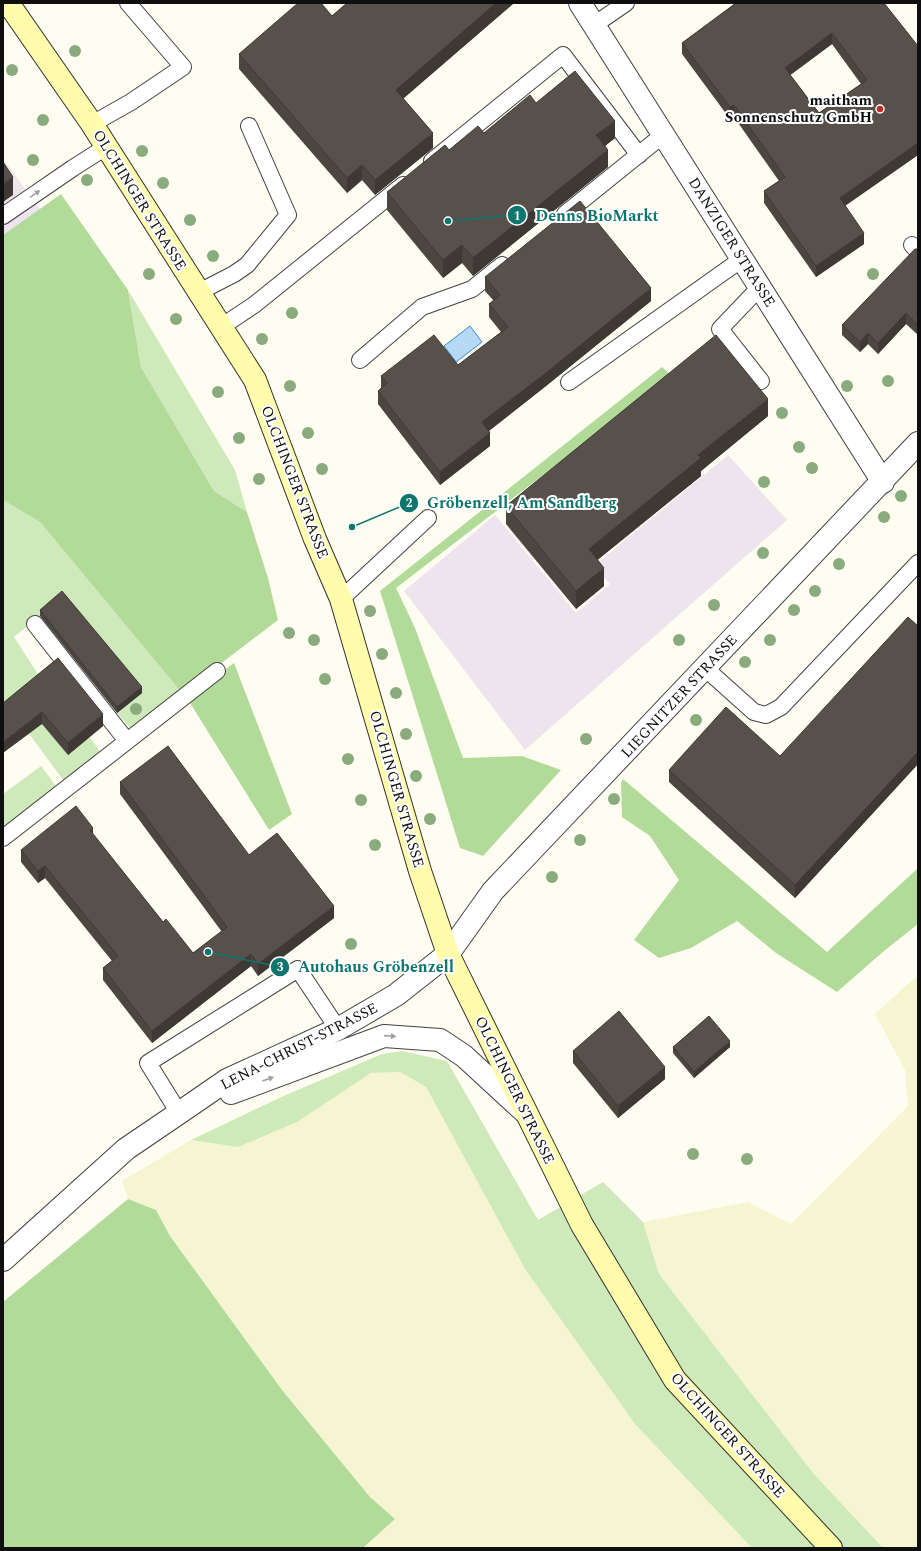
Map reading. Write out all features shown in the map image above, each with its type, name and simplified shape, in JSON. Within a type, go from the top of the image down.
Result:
[{"type":"main road","name":"OLCHINGER STRASSE","points":[[8,3],[92,124],[255,380],[315,539],[341,598],[420,870],[448,954],[582,1225],[675,1380],[831,1548]]},
{"type":"street","name":"DANZIGER STRASSE","points":[[580,3],[883,482]]},
{"type":"street","name":"LIEGNITZER STRASSE","points":[[448,954],[494,891],[883,482],[918,443]]},
{"type":"street","name":"LENA-CHRIST-STRASSE","points":[[3,1260],[126,1149],[227,1080],[338,1029],[396,995],[448,954]]},
{"type":"street","points":[[179,1113],[384,1036],[440,1040],[464,1056],[527,1114]]},
{"type":"lane","points":[[92,124],[131,102],[183,67],[128,3]]},
{"type":"lane","points":[[594,25],[626,3]]},
{"type":"lane","points":[[222,327],[254,305],[563,55],[639,155]]},
{"type":"lane","points":[[198,292],[234,274],[247,265],[288,215],[248,126]]},
{"type":"lane","points":[[552,224],[663,135]]},
{"type":"lane","points":[[3,216],[73,168],[106,148]]},
{"type":"lane","points":[[360,360],[422,307],[472,289],[515,254]]},
{"type":"lane","points":[[569,382],[742,259]]},
{"type":"lane","points":[[760,287],[720,329],[761,380]]},
{"type":"lane","points":[[341,598],[428,518]]},
{"type":"lane","points":[[705,668],[754,712],[766,715],[781,708],[918,563]]},
{"type":"lane","points":[[35,624],[127,741]]},
{"type":"lane","points":[[3,838],[217,671]]},
{"type":"lane","points":[[179,1113],[148,1063],[298,970],[338,1029]]},
{"type":"shaded area","points":[[3,159],[40,209],[3,235]]},
{"type":"shaded area","points":[[728,455],[787,520],[525,750],[404,591],[495,515],[576,613],[610,584],[594,566]]},
{"type":"green space","points":[[61,194],[128,290],[141,367],[214,491],[247,512],[268,578],[278,620],[182,693],[40,522],[3,500],[3,235]]},
{"type":"green space","points":[[128,290],[235,470],[247,512],[214,491],[141,367]]},
{"type":"green space","points":[[662,367],[672,376],[396,588],[415,628],[463,758],[522,756],[561,770],[483,856],[460,848],[380,591]]},
{"type":"green space","points":[[3,500],[40,522],[182,693],[134,732],[117,713],[141,693],[62,598],[14,637],[43,682],[68,755],[90,737],[103,756],[67,785],[3,699]]},
{"type":"green space","points":[[234,663],[292,814],[269,830],[187,698]]},
{"type":"green space","points":[[41,766],[59,790],[3,832],[3,794]]},
{"type":"green space","points":[[623,779],[827,952],[918,868],[918,924],[837,992],[776,953],[737,921],[691,948],[659,958],[634,940],[679,880],[650,836],[622,817],[621,783]]},
{"type":"green space","points":[[918,975],[918,1548],[883,1548],[813,1473],[659,1274],[643,1222],[748,1202],[791,1224],[908,1106],[905,1070],[875,1014]]},
{"type":"green space","points":[[402,1051],[447,1061],[538,1220],[603,1182],[643,1222],[659,1274],[813,1473],[883,1548],[752,1548],[635,1424],[525,1269],[426,1087],[400,1072],[371,1073],[297,1122],[238,1147],[191,1140],[279,1098],[382,1054]]},
{"type":"green space","points":[[400,1072],[426,1087],[525,1269],[635,1424],[752,1548],[364,1548],[395,1519],[370,1497],[282,1390],[170,1236],[156,1210],[128,1199],[122,1181],[191,1140],[238,1147],[371,1073]]},
{"type":"green space","points":[[128,1199],[156,1210],[170,1236],[282,1390],[370,1497],[395,1519],[363,1548],[3,1548],[3,1302]]},
{"type":"water","points":[[470,326],[482,342],[456,362],[444,346]]},
{"type":"building","points":[[298,3],[321,3],[332,16],[347,3],[496,3],[396,90],[433,133],[375,180],[362,165],[347,178],[239,54]]},
{"type":"building","points":[[736,3],[884,3],[918,46],[918,143],[840,198],[864,233],[816,266],[764,191],[785,177],[734,105],[730,107],[682,43]],"holes":[[[832,33],[867,80],[819,113],[785,68]]]},
{"type":"building","points":[[575,71],[615,121],[596,135],[608,150],[473,258],[462,245],[443,260],[387,192],[445,145],[449,150],[478,126],[484,133],[530,95],[536,103]]},
{"type":"building","points":[[3,162],[13,177],[3,184]]},
{"type":"building","points":[[580,201],[651,288],[546,373],[482,422],[490,433],[440,472],[378,391],[387,383],[381,376],[434,335],[458,365],[508,327],[489,304],[500,295],[485,277]]},
{"type":"building","points":[[915,249],[918,249],[918,325],[906,313],[878,343],[868,333],[860,342],[842,325]]},
{"type":"building","points":[[716,335],[768,399],[698,455],[701,458],[589,549],[604,568],[576,591],[506,506]]},
{"type":"building","points":[[62,591],[142,687],[117,707],[40,610]]},
{"type":"building","points":[[908,617],[918,626],[918,752],[795,885],[669,770],[726,707],[780,756]]},
{"type":"building","points":[[58,658],[103,714],[68,743],[42,712],[3,742],[3,703]]},
{"type":"building","points":[[168,746],[249,855],[277,833],[334,906],[258,964],[251,954],[152,1031],[103,968],[118,956],[45,866],[38,871],[21,850],[76,806],[93,828],[90,830],[163,922],[166,919],[193,953],[227,927],[120,782]]},
{"type":"building","points":[[619,1011],[665,1067],[618,1106],[573,1051]]},
{"type":"building","points":[[709,1016],[730,1041],[694,1072],[673,1047]]},
{"type":"place","name":"maitham Sonnenschutz GmbH","points":[[880,109]]},
{"type":"place","name":"Denns BioMarkt","points":[[448,221]]},
{"type":"place","name":"Gröbenzell, Am Sandberg","points":[[352,527]]},
{"type":"place","name":"Autohaus Gröbenzell","points":[[208,952]]}]
